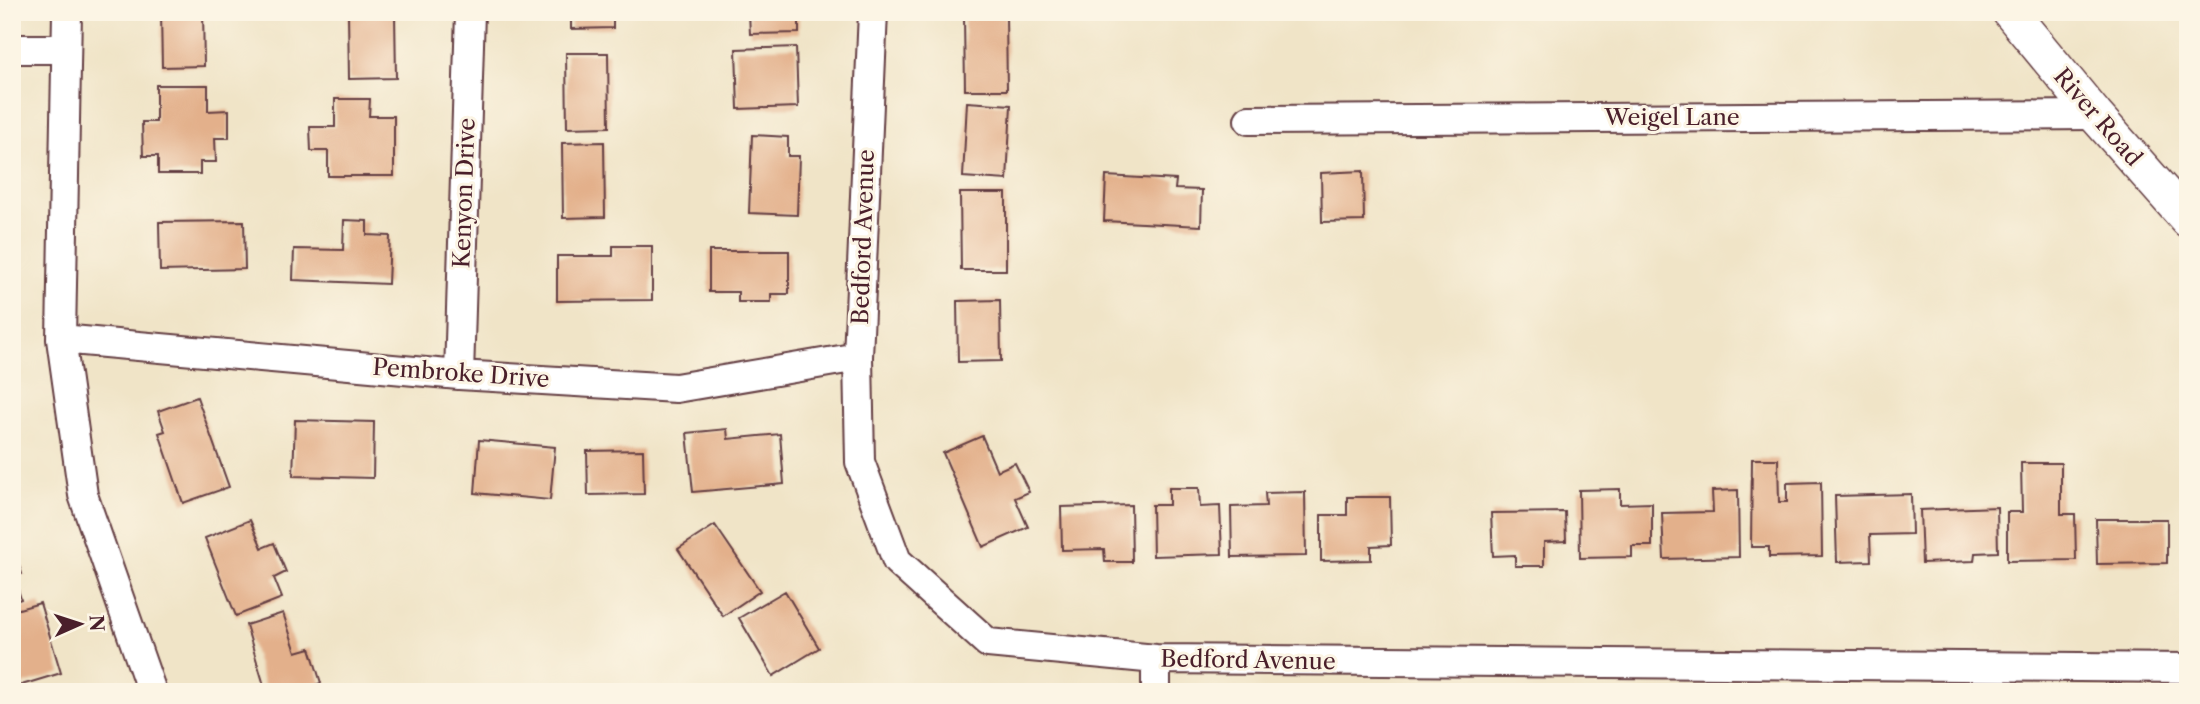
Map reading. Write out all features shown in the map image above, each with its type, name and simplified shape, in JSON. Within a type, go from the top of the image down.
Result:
[{"type":"street","points":[[67,12],[61,339],[83,495],[152,692]]},
{"type":"street","name":"Kenyon Drive","points":[[459,375],[470,12]]},
{"type":"street","name":"Bedford Avenue","points":[[873,12],[859,357],[860,462],[897,561],[988,643],[1156,659],[2188,668]]},
{"type":"street","name":"River Road","points":[[2010,12],[2095,115],[2188,220]]},
{"type":"street","points":[[12,49],[66,49]]},
{"type":"street","name":"Weigel Lane","points":[[1249,120],[2095,115]]},
{"type":"street","name":"Pembroke Drive","points":[[61,339],[459,375],[676,388],[859,357]]},
{"type":"street","points":[[1156,659],[1156,692]]},
{"type":"building","points":[[161,12],[203,12],[204,66],[162,67]]},
{"type":"building","points":[[348,12],[395,14],[396,78],[349,79]]},
{"type":"building","points":[[571,12],[613,12],[613,28],[571,29]]},
{"type":"building","points":[[749,12],[799,12],[799,33],[750,34]]},
{"type":"building","points":[[1006,15],[1007,90],[965,90],[964,16]]},
{"type":"building","points":[[796,47],[798,107],[738,109],[736,49]]},
{"type":"building","points":[[566,53],[608,53],[609,127],[567,128]]},
{"type":"building","points":[[156,85],[208,85],[208,111],[229,110],[229,138],[215,138],[216,162],[200,162],[200,174],[158,174],[158,156],[143,156],[142,122],[156,122]]},
{"type":"building","points":[[335,99],[370,99],[369,116],[394,116],[394,176],[328,176],[328,151],[311,151],[310,127],[335,127]]},
{"type":"building","points":[[967,102],[1011,105],[1007,180],[963,177]]},
{"type":"building","points":[[752,135],[788,137],[788,156],[799,156],[797,215],[749,213]]},
{"type":"building","points":[[604,142],[605,217],[563,218],[562,143]]},
{"type":"building","points":[[1363,171],[1364,221],[1322,222],[1321,173]]},
{"type":"building","points":[[1106,176],[1176,180],[1175,189],[1202,190],[1201,226],[1104,221]]},
{"type":"building","points":[[960,193],[1006,193],[1006,270],[961,270]]},
{"type":"building","points":[[344,220],[367,221],[367,235],[390,236],[388,284],[293,280],[294,249],[343,250]]},
{"type":"building","points":[[244,221],[245,269],[160,271],[159,222]]},
{"type":"building","points":[[613,246],[652,246],[652,300],[557,301],[557,256],[613,256]]},
{"type":"building","points":[[709,251],[789,251],[789,294],[771,294],[771,302],[738,302],[738,292],[709,292]]},
{"type":"building","points":[[1000,300],[1001,361],[958,362],[957,301]]},
{"type":"building","points":[[197,397],[229,487],[183,503],[159,433],[165,431],[158,411]]},
{"type":"building","points":[[295,420],[374,422],[373,478],[293,476]]},
{"type":"building","points":[[727,429],[728,439],[780,434],[784,484],[693,492],[687,433]]},
{"type":"building","points":[[982,436],[997,471],[1015,463],[1029,492],[1015,498],[1028,527],[983,547],[943,453]]},
{"type":"building","points":[[479,440],[555,447],[550,500],[475,493]]},
{"type":"building","points":[[643,450],[644,494],[588,495],[587,451]]},
{"type":"building","points":[[1752,459],[1778,459],[1779,502],[1787,502],[1787,483],[1821,482],[1822,556],[1769,557],[1769,547],[1751,547]]},
{"type":"building","points":[[2021,463],[2061,463],[2061,514],[2075,514],[2076,560],[2007,561],[2007,512],[2022,512]]},
{"type":"building","points":[[1169,488],[1199,488],[1200,507],[1220,506],[1222,554],[1153,556],[1152,505],[1169,505]]},
{"type":"building","points":[[1620,489],[1620,504],[1652,503],[1652,546],[1632,546],[1632,557],[1580,558],[1579,490]]},
{"type":"building","points":[[1738,490],[1739,557],[1664,559],[1662,513],[1713,512],[1712,491]]},
{"type":"building","points":[[1305,492],[1306,556],[1232,557],[1231,507],[1266,506],[1265,493]]},
{"type":"building","points":[[1911,494],[1912,534],[1870,535],[1871,561],[1837,562],[1835,496]]},
{"type":"building","points":[[1347,497],[1390,497],[1391,545],[1371,546],[1371,560],[1321,561],[1321,515],[1347,515]]},
{"type":"building","points":[[1131,505],[1132,562],[1105,562],[1104,549],[1062,550],[1061,507]]},
{"type":"building","points":[[1997,507],[1998,552],[1975,553],[1974,561],[1922,563],[1920,510]]},
{"type":"building","points":[[1565,512],[1566,541],[1544,542],[1544,566],[1515,566],[1515,555],[1493,556],[1491,513]]},
{"type":"building","points":[[2096,519],[2167,519],[2167,563],[2097,564]]},
{"type":"building","points":[[2183,519],[2188,519],[2188,566],[2183,566]]},
{"type":"building","points":[[250,520],[262,548],[274,543],[286,572],[274,578],[282,598],[236,616],[205,538]]},
{"type":"building","points":[[715,525],[760,591],[723,616],[678,549]]},
{"type":"building","points":[[12,543],[22,574],[14,577],[21,599],[12,602]]},
{"type":"building","points":[[785,591],[819,648],[773,676],[739,618]]},
{"type":"building","points":[[40,603],[61,673],[15,687],[12,679],[12,611]]},
{"type":"building","points":[[283,613],[296,652],[310,648],[321,683],[295,692],[266,692],[246,625]]}]
